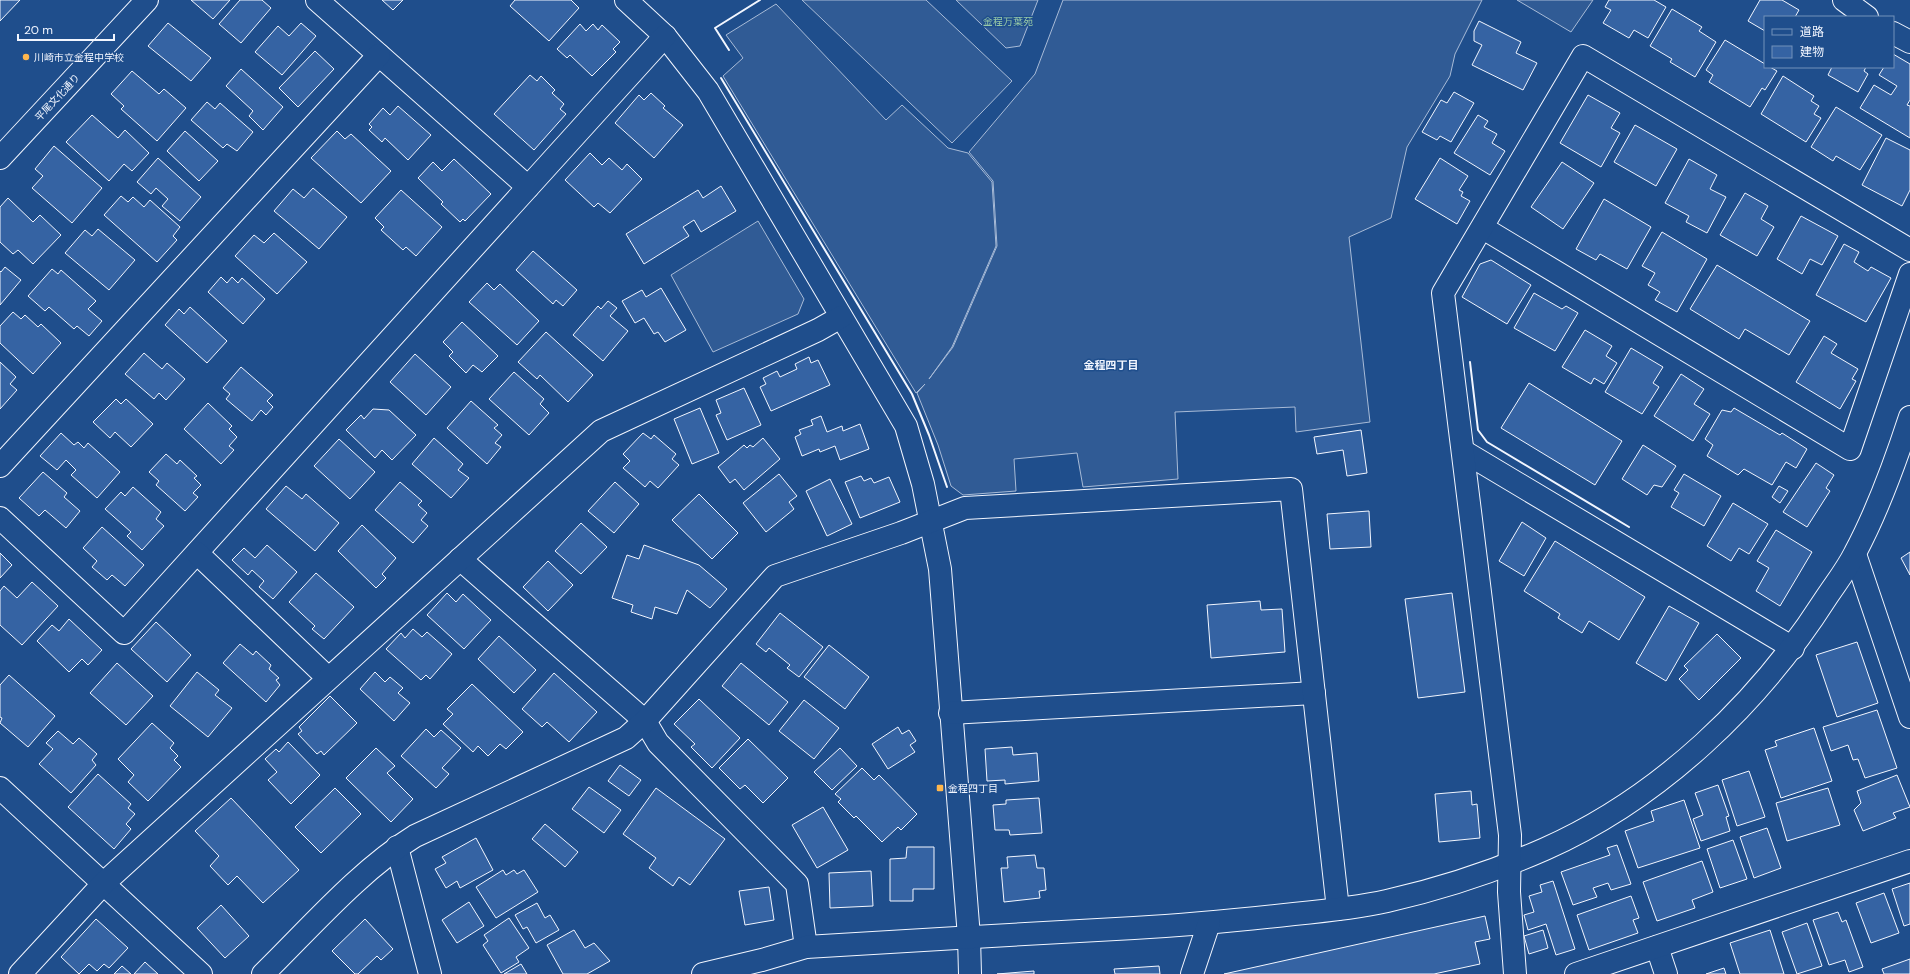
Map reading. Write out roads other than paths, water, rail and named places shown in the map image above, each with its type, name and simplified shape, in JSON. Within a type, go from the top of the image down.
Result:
[{"type":"street","name":"平尾文化通り","points":[[0,158],[147,0]]},
{"type":"street","points":[[318,0],[528,187]]},
{"type":"street","points":[[626,0],[665,36],[708,92],[906,426],[923,484],[940,569],[950,713],[969,937],[970,974]]},
{"type":"street","points":[[1844,0],[1866,16]]},
{"type":"street","points":[[1894,34],[1910,42]]},
{"type":"street","points":[[0,518],[124,633],[665,36]]},
{"type":"street","points":[[0,466],[378,55]]},
{"type":"street","points":[[1515,974],[1509,892],[1510,835],[1443,293],[1483,228],[1583,56],[1910,250]]},
{"type":"street","points":[[1483,228],[1850,449],[1910,274]]},
{"type":"street","points":[[20,974],[104,883],[601,431],[818,330],[841,317]]},
{"type":"street","points":[[703,974],[762,960],[806,946],[1209,924],[1338,910],[1383,902],[1426,891],[1547,848],[1616,810],[1679,765],[1710,739],[1793,648],[1855,554],[1886,485],[1910,417]]},
{"type":"street","points":[[1463,451],[1793,648]]},
{"type":"street","points":[[263,974],[362,876],[397,847],[415,836],[626,738],[645,721],[775,576],[930,522],[965,508],[1291,489],[1338,910]]},
{"type":"street","points":[[197,552],[328,678]]},
{"type":"street","points":[[1855,554],[1910,717]]},
{"type":"street","points":[[460,559],[645,721],[658,743],[796,884],[806,946]]},
{"type":"street","points":[[950,713],[1314,693]]},
{"type":"street","points":[[0,788],[202,974]]},
{"type":"street","points":[[397,847],[430,974]]},
{"type":"street","points":[[1576,974],[1910,861]]},
{"type":"street","points":[[1192,974],[1209,924]]},
{"type":"street","points":[[1657,947],[1666,974]]},
{"type":"place","name":"川崎市立金程中学校","points":[[26,57]]},
{"type":"place","name":"金程四丁目","points":[[940,788]]},
{"type":"district","name":"金程四丁目","points":[[1111,365]]},
{"type":"park label","name":"金程万葉苑","points":[[1008,21]]}]
